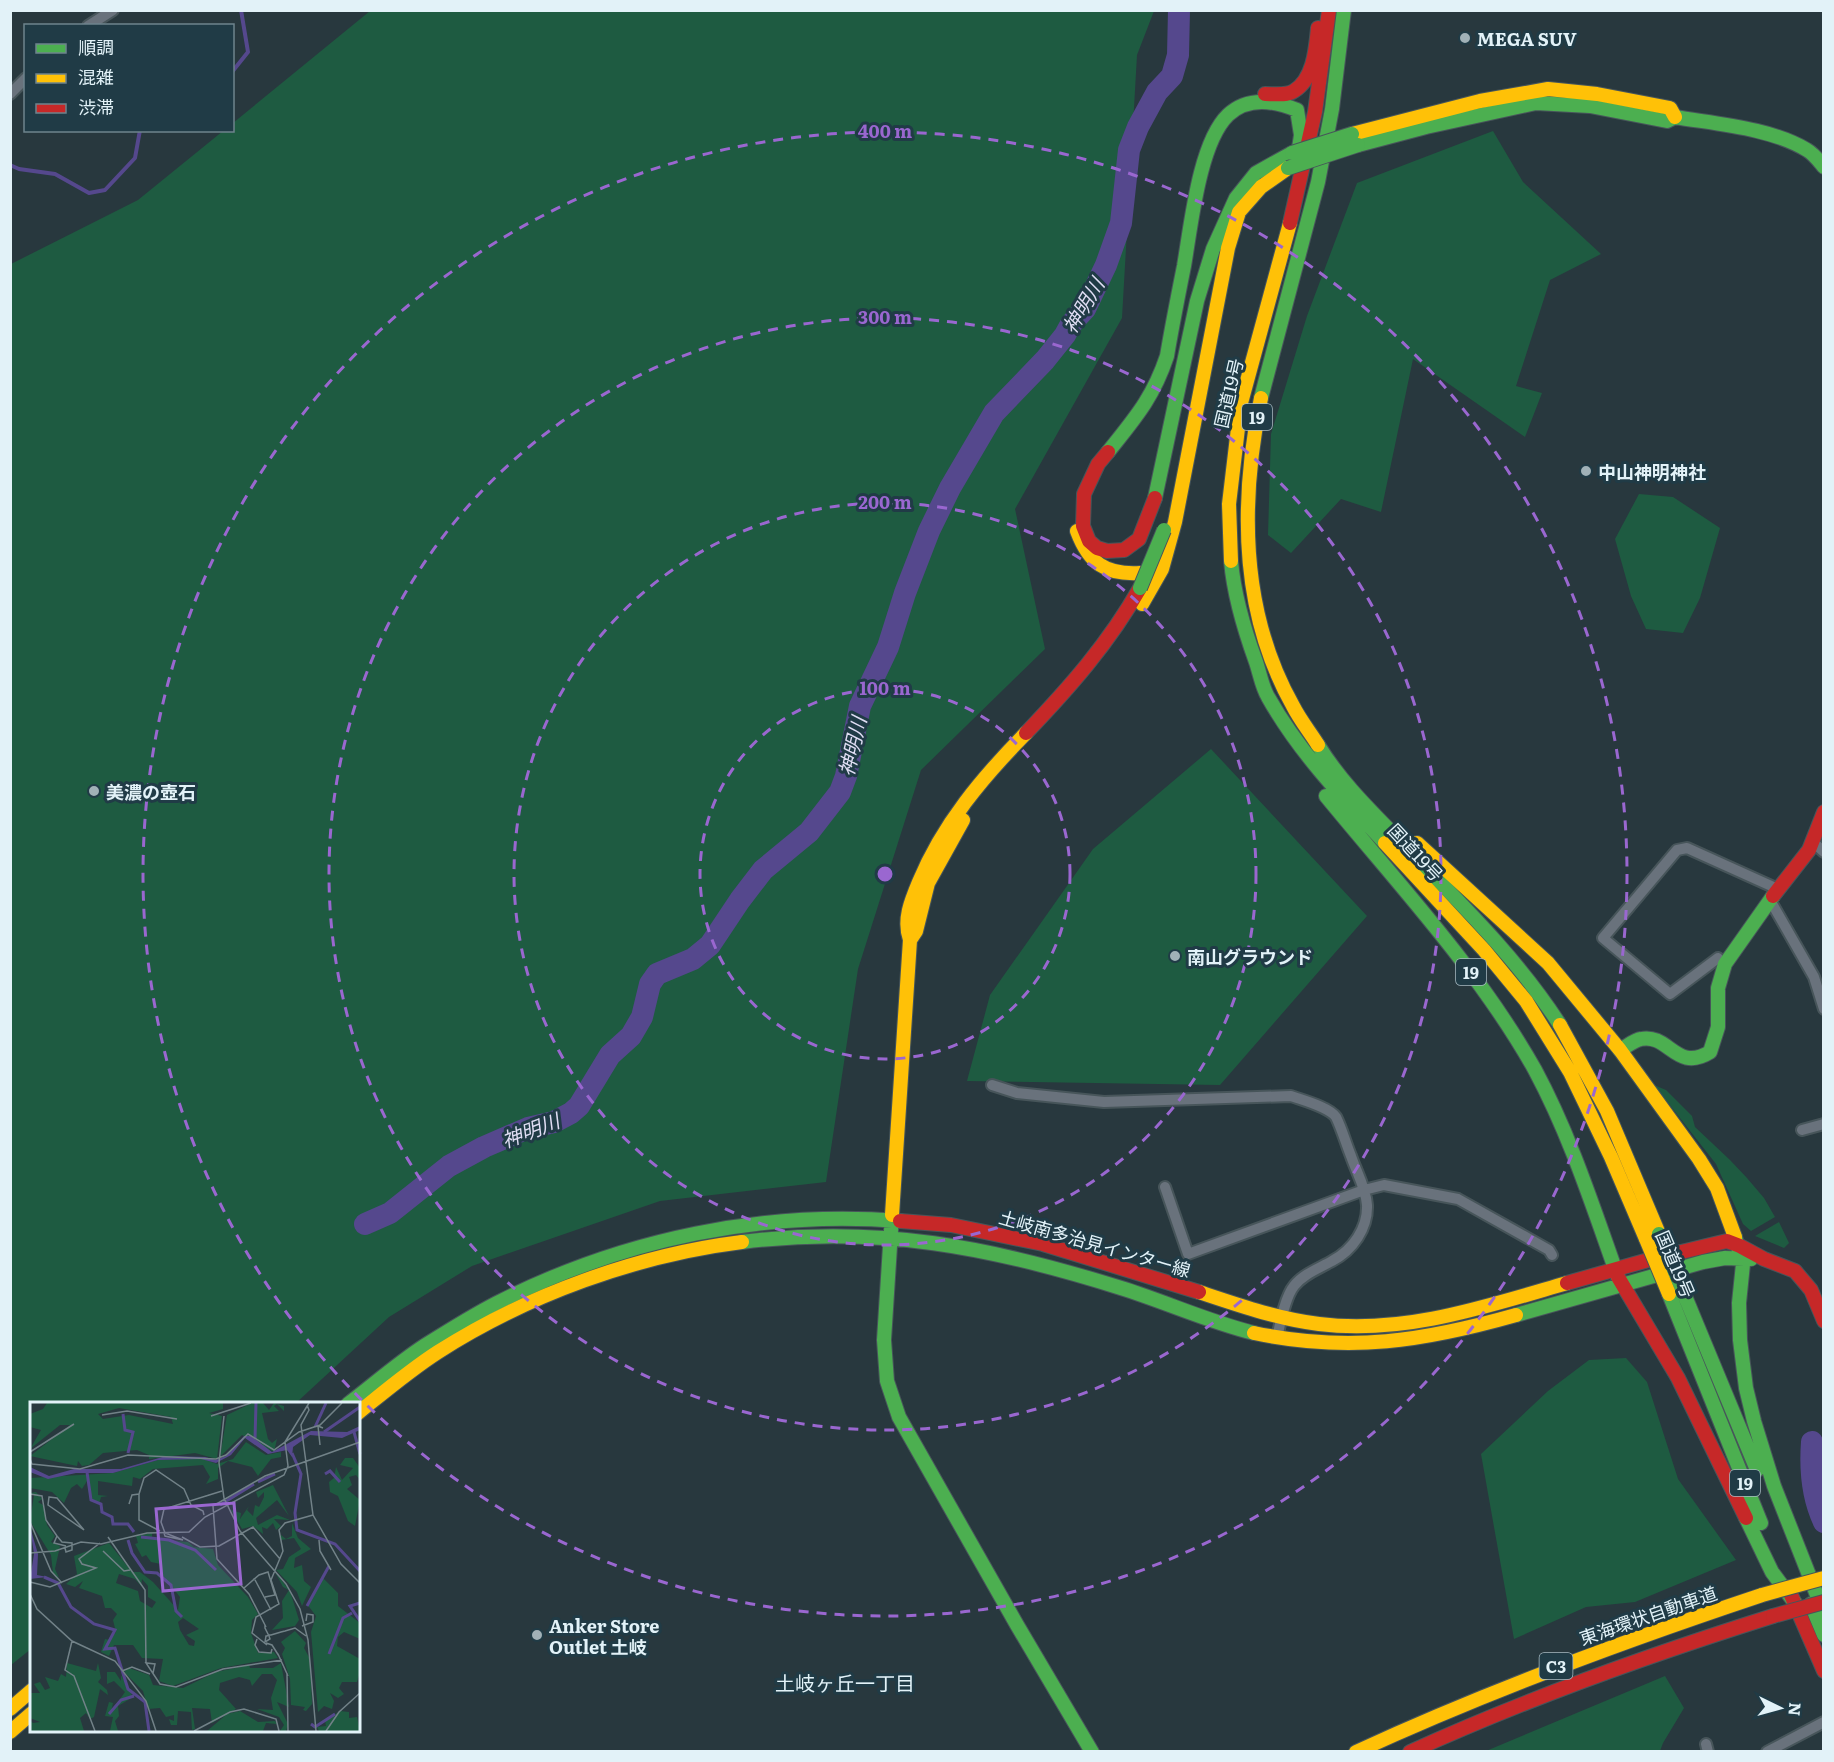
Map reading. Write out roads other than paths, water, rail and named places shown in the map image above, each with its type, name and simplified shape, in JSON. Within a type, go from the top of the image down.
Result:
[{"type":"main road","points":[[1140,573],[1115,574],[1097,564],[1083,549],[1075,526],[1076,491],[1091,463],[1141,401],[1153,374],[1161,349],[1203,141],[1212,123],[1227,107],[1244,96],[1292,93],[1302,84],[1311,65],[1320,10]]},
{"type":"main road","name":"国道19号","points":[[1329,10],[1315,112],[1297,199],[1241,403],[1229,504],[1233,581],[1241,620],[1267,695],[1291,733],[1327,781],[1484,950],[1526,1001],[1570,1072],[1611,1157],[1653,1236]]},
{"type":"main road","name":"国道19号","points":[[1344,10],[1328,127],[1314,205],[1254,430],[1248,472],[1248,546],[1252,582],[1260,618],[1275,665],[1292,705],[1335,771],[1483,927],[1541,997],[1583,1065],[1627,1155],[1653,1236],[1824,1635]]},
{"type":"main road","points":[[1328,127],[1335,117],[1350,10]]},
{"type":"main road","points":[[1257,350],[1256,330],[1277,253],[1295,173],[1301,135],[1298,110],[1282,103],[1254,101],[1241,105],[1227,115],[1206,155],[1167,356],[1158,382],[1139,413],[1098,464],[1084,494],[1083,526],[1089,541],[1097,548],[1107,551],[1124,550],[1140,539],[1155,497],[1197,301],[1213,249],[1236,198],[1256,173],[1292,153],[1355,139],[1480,101],[1548,89],[1640,101],[1670,108],[1675,117],[1736,128],[1783,140],[1809,151],[1824,167]]},
{"type":"main road","points":[[910,940],[916,931],[928,884],[973,804],[1104,658],[1138,610],[1162,569],[1175,522],[1228,248],[1239,212],[1261,187],[1288,168],[1355,139]]},
{"type":"main road","points":[[1092,1752],[899,1417],[887,1382],[884,1340],[910,940],[906,931],[910,906],[916,889],[935,845],[956,811],[975,786],[1076,680],[1124,618],[1156,553],[1164,530],[1202,326],[1225,219]]},
{"type":"main road","name":"19","points":[[1267,695],[1286,746],[1370,852],[1482,986],[1535,1071],[1574,1155],[1621,1284],[1678,1378],[1772,1572],[1795,1603]]},
{"type":"main road","name":"19","points":[[1364,801],[1422,847],[1548,963],[1620,1050],[1717,1188],[1733,1242],[1743,1259],[1740,1326],[1742,1356],[1752,1414],[1768,1470],[1824,1613]]},
{"type":"main road","points":[[1620,1050],[1640,1039],[1649,1039],[1657,1041],[1678,1056],[1687,1059],[1702,1057],[1710,1052],[1718,1027],[1718,988],[1723,970],[1774,895],[1814,842],[1824,812]]},
{"type":"main road","name":"土岐南多治見インター線","points":[[351,1402],[429,1341],[481,1310],[560,1273],[598,1258],[654,1241],[740,1224],[810,1218],[893,1219],[978,1229],[1042,1243],[1281,1318],[1309,1324],[1350,1326],[1402,1324],[1445,1318],[1615,1269],[1733,1242]]},
{"type":"main road","name":"土岐南多治見インター線","points":[[360,1411],[436,1354],[465,1336],[588,1278],[678,1251],[759,1239],[801,1235],[892,1238],[985,1250],[1102,1281],[1236,1328],[1277,1338],[1345,1344],[1407,1341],[1472,1327],[1703,1262],[1725,1258],[1763,1259]]},
{"type":"main road","points":[[1733,1242],[1763,1259],[1790,1267],[1799,1273],[1822,1306],[1824,1321]]},
{"type":"main road","name":"国道19号","points":[[1676,1291],[1795,1603],[1824,1671]]},
{"type":"main road","name":"東海環状自動車道","points":[[1356,1752],[1431,1716],[1645,1633],[1762,1595],[1824,1578]]},
{"type":"main road","name":"C3","points":[[1410,1752],[1540,1695],[1648,1655],[1824,1602]]},
{"type":"main road","points":[[10,1709],[30,1692]]},
{"type":"main road","points":[[10,1732],[30,1715]]},
{"type":"street","points":[[91,24],[113,10]]},
{"type":"street","points":[[10,94],[24,80]]},
{"type":"street","points":[[1814,842],[1824,852]]},
{"type":"street","points":[[1718,958],[1670,994],[1603,938],[1677,850],[1687,848],[1774,895],[1814,977],[1824,1009]]},
{"type":"street","points":[[992,1085],[1017,1093],[1104,1102],[1290,1096],[1314,1104],[1335,1115],[1364,1190],[1365,1220],[1352,1247],[1306,1275],[1293,1286],[1281,1318],[1277,1338]]},
{"type":"street","points":[[1802,1130],[1824,1124]]},
{"type":"street","points":[[1165,1187],[1188,1254],[1364,1190],[1384,1185],[1458,1198],[1550,1250],[1552,1256]]},
{"type":"street","points":[[1767,1752],[1824,1722]]},
{"type":"waterway","points":[[234,70],[248,52],[241,10]]},
{"type":"waterway","name":"神明川","points":[[365,1224],[390,1213],[449,1166],[484,1147],[528,1128],[554,1122],[579,1106],[610,1055],[631,1036],[642,1017],[650,984],[657,974],[693,959],[710,945],[763,870],[809,832],[840,792],[846,776],[860,706],[888,647],[905,593],[929,531],[950,488],[994,413],[1045,360],[1085,309],[1106,265],[1121,223],[1129,150],[1138,127],[1157,92],[1172,76],[1178,55],[1179,10]]},
{"type":"waterway","points":[[10,165],[19,169],[55,174],[89,193],[105,190],[135,158],[140,132]]},
{"type":"waterway","points":[[1812,1442],[1813,1483],[1824,1522]]},
{"type":"place","name":"MEGA SUV","points":[[1465,38]]},
{"type":"place","name":"中山神明神社","points":[[1586,471]]},
{"type":"place","name":"美濃の壺石","points":[[94,791]]},
{"type":"place","name":"南山グラウンド","points":[[1175,956]]},
{"type":"place","name":"Anker Store Outlet 土岐","points":[[537,1635]]},
{"type":"district","name":"土岐ヶ丘一丁目","points":[[845,1682]]}]
